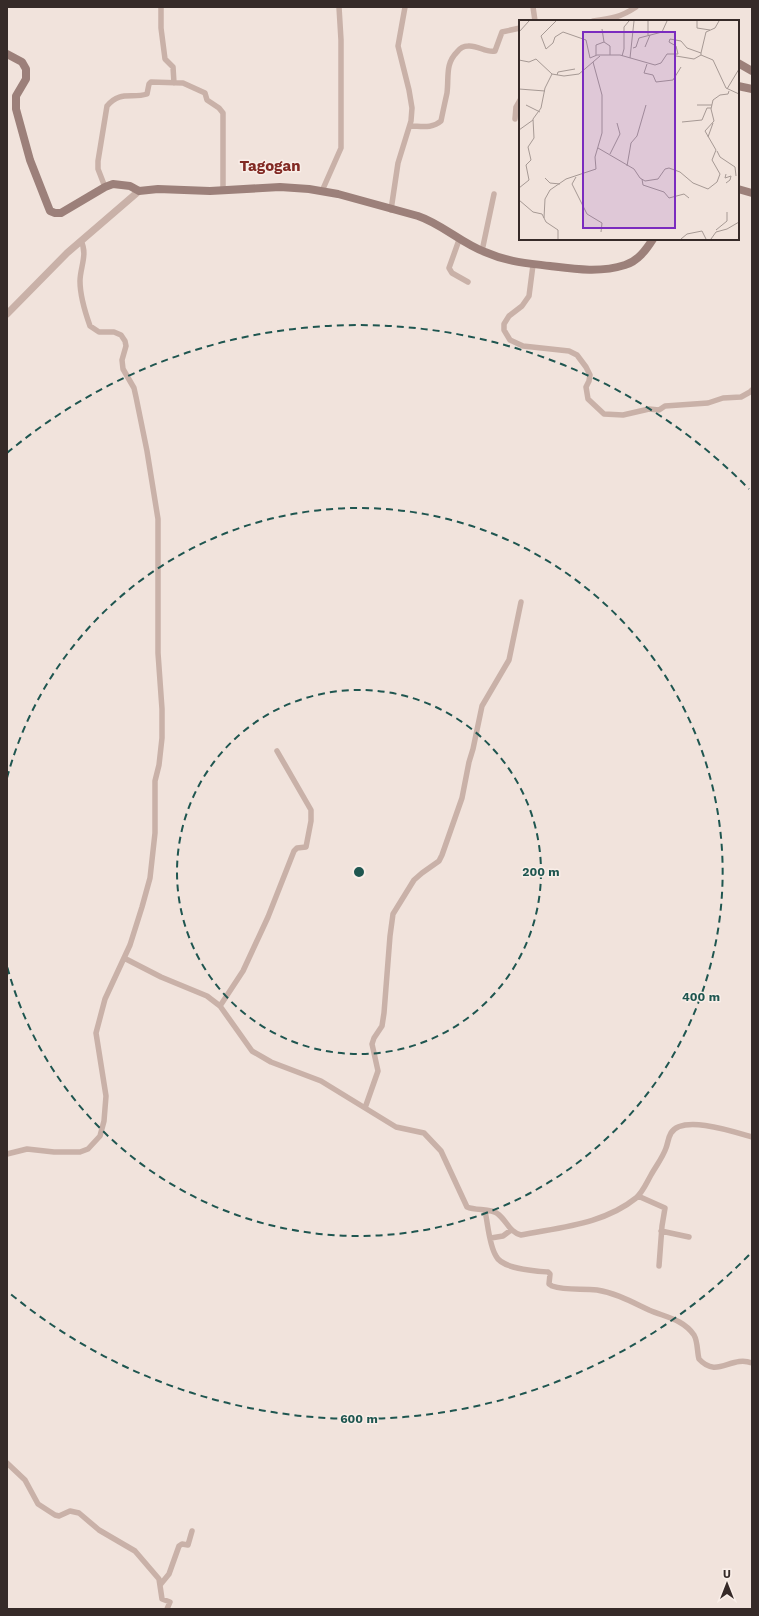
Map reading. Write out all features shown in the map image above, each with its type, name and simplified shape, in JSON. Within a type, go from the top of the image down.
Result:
[{"type":"main road","points":[[7,54],[22,62],[26,69],[26,80],[16,96],[16,109],[30,160],[50,211],[55,213],[61,213],[104,187],[114,184],[130,186],[139,191],[158,189],[223,191],[295,187],[338,194],[426,219],[459,240],[482,251],[506,260],[533,265],[599,270],[626,265],[641,256],[652,240]]},
{"type":"main road","points":[[739,64],[752,72]]},
{"type":"main road","points":[[739,86],[752,90]]},
{"type":"main road","points":[[739,188],[752,193]]},
{"type":"street","points":[[160,7],[165,59],[173,67],[174,83]]},
{"type":"street","points":[[322,191],[341,148],[339,7]]},
{"type":"street","points":[[391,210],[398,163],[410,126],[412,108],[398,46],[405,7]]},
{"type":"street","points":[[533,7],[535,20]]},
{"type":"street","points":[[600,20],[615,18],[626,14],[636,7]]},
{"type":"street","points":[[410,126],[429,126],[435,125],[441,121],[447,92],[447,73],[449,62],[458,50],[462,47],[468,46],[491,52],[495,51],[502,32],[519,28]]},
{"type":"street","points":[[104,187],[98,169],[98,161],[107,106],[124,95],[147,94],[149,84],[151,82],[183,83],[205,93],[207,100],[219,108],[223,113],[223,191]]},
{"type":"street","points":[[515,119],[516,107],[519,102]]},
{"type":"street","points":[[7,314],[67,253],[139,191]]},
{"type":"street","points":[[482,251],[494,194]]},
{"type":"street","points":[[459,240],[449,268],[452,273],[468,282]]},
{"type":"street","points":[[7,1154],[27,1149],[54,1152],[80,1152],[88,1149],[100,1136],[104,1121],[106,1096],[96,1033],[105,999],[124,958],[142,906],[150,878],[155,833],[154,781],[159,765],[162,738],[162,709],[158,646],[158,519],[147,451],[134,388],[123,369],[122,360],[126,346],[125,341],[121,335],[114,332],[99,332],[90,326],[80,281],[84,252],[81,241]]},
{"type":"street","points":[[533,265],[529,296],[522,306],[506,320],[504,330],[506,335],[510,340],[523,346],[568,350],[577,355],[590,375],[586,387],[588,399],[604,414],[623,415],[649,409],[659,410],[665,406],[708,403],[723,398],[741,397],[752,390]]},
{"type":"street","points":[[365,1108],[378,1071],[372,1044],[382,1026],[393,914],[414,880],[439,862],[442,855],[462,798],[482,706],[509,660],[521,602]]},
{"type":"street","points":[[220,1006],[233,988],[246,964],[268,917],[294,850],[306,848],[311,821],[311,807],[277,751]]},
{"type":"street","points":[[124,958],[161,977],[207,996],[220,1006],[252,1051],[272,1062],[321,1081],[396,1127],[424,1133],[441,1151],[466,1205],[476,1210],[498,1214],[516,1234],[521,1235],[581,1223],[601,1218],[619,1210],[638,1196],[658,1164],[666,1149],[671,1133],[675,1128],[689,1125],[708,1125],[752,1137]]},
{"type":"street","points":[[638,1196],[665,1208],[661,1231],[660,1266]]},
{"type":"street","points":[[485,1211],[496,1256],[500,1260],[511,1266],[548,1272],[550,1274],[549,1284],[552,1286],[574,1290],[600,1291],[632,1301],[650,1310],[672,1318],[693,1334],[699,1359],[710,1367],[721,1367],[741,1360],[752,1363]]},
{"type":"street","points":[[491,1238],[503,1236],[511,1230]]},
{"type":"street","points":[[661,1231],[689,1237]]},
{"type":"street","points":[[7,1463],[25,1480],[38,1504],[59,1516],[70,1511],[79,1513],[99,1530],[135,1551],[159,1579],[162,1599],[170,1602],[168,1609]]},
{"type":"street","points":[[160,1585],[169,1574],[179,1546],[182,1544],[188,1546],[192,1531]]},
{"type":"district","name":"Tagogan","points":[[270,166]]}]
